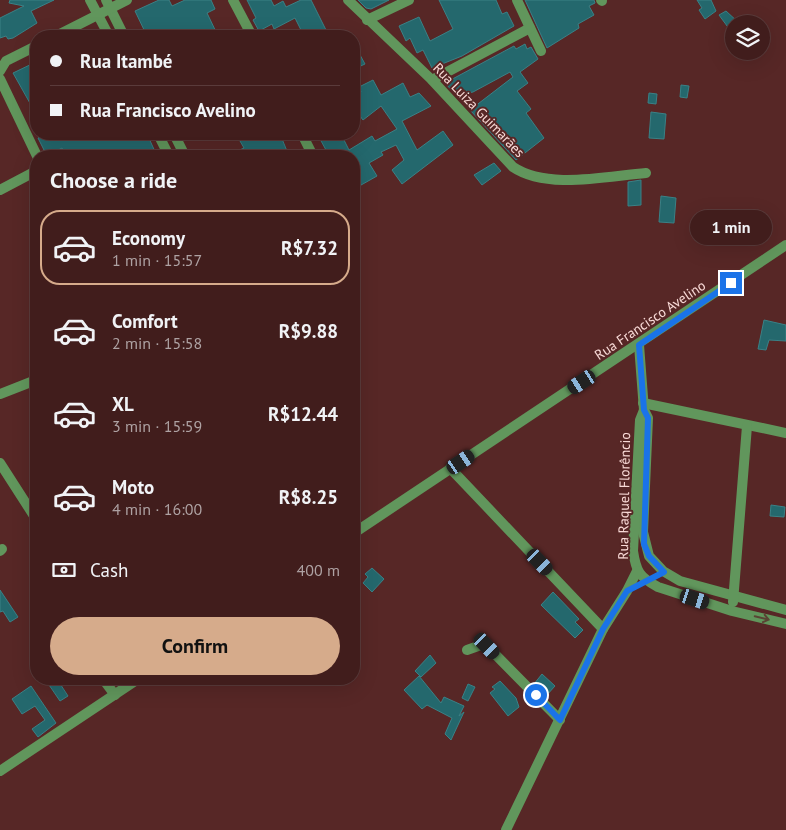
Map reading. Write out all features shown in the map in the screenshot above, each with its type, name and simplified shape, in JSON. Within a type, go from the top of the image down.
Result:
[{"type":"street","points":[[90,0],[106,30]]},
{"type":"street","points":[[68,30],[98,15],[108,4],[127,0]]},
{"type":"street","points":[[233,0],[249,30]]},
{"type":"street","name":"Rua Luiza Guimarães","points":[[348,0],[432,80],[513,167],[522,173],[552,179],[646,173]]},
{"type":"street","points":[[368,20],[409,0]]},
{"type":"street","points":[[517,0],[541,51]]},
{"type":"street","points":[[108,4],[121,30]]},
{"type":"street","points":[[432,80],[530,28]]},
{"type":"street","points":[[30,49],[6,61],[0,77],[34,150]]},
{"type":"street","points":[[161,140],[166,150]]},
{"type":"street","points":[[164,145],[170,140]]},
{"type":"street","points":[[0,190],[30,174]]},
{"type":"street","name":"Rua Francisco Avelino","points":[[360,529],[786,246]]},
{"type":"street","points":[[639,345],[644,406],[786,433]]},
{"type":"street","points":[[0,394],[30,382]]},
{"type":"street","name":"Rua Raquel Florêncio","points":[[644,406],[640,420],[634,541],[636,571],[648,582],[732,611],[786,624]]},
{"type":"street","name":"Rua Raquel Florêncio","points":[[644,406],[648,418],[644,544],[649,556],[664,572],[680,581],[786,610]]},
{"type":"street","points":[[732,611],[747,426]]},
{"type":"street","points":[[0,463],[30,510]]},
{"type":"street","points":[[450,468],[603,629]]},
{"type":"street","points":[[506,830],[603,629],[627,591],[636,571]]},
{"type":"street","points":[[627,591],[648,582],[664,572]]},
{"type":"street","points":[[467,650],[481,645],[487,646],[560,720]]},
{"type":"street","points":[[107,685],[114,695]]},
{"type":"street","points":[[0,771],[129,685]]},
{"type":"building","points":[[10,0],[54,0],[31,11],[37,23],[13,38],[8,39],[6,36],[0,38],[0,18],[24,6],[9,3]]},
{"type":"building","points":[[159,0],[169,0],[172,6],[185,0],[211,0],[215,9],[207,13],[215,30],[144,30],[135,11]]},
{"type":"building","points":[[247,0],[271,0],[274,6],[283,1],[286,7],[301,0],[311,0],[326,30],[301,30],[295,18],[274,29],[272,24],[258,30],[253,20],[256,18]]},
{"type":"building","points":[[358,0],[389,0],[371,9],[366,8]]},
{"type":"building","points":[[439,0],[496,0],[502,14],[507,12],[514,26],[462,56],[432,68],[423,50],[417,53],[410,38],[406,41],[399,26],[419,17],[430,41],[453,29]]},
{"type":"building","points":[[525,0],[594,0],[595,3],[589,6],[594,15],[578,24],[579,28],[547,48]]},
{"type":"building","points":[[697,0],[711,0],[716,11],[705,19],[699,10],[702,8]]},
{"type":"building","points":[[726,11],[730,15],[725,15],[725,23],[719,15]]},
{"type":"building","points":[[525,44],[527,49],[531,47],[538,59],[520,72],[528,83],[517,91],[531,109],[526,113],[544,138],[516,160],[470,110],[513,77],[510,72],[473,92],[468,93],[467,91],[457,96],[445,83],[514,46],[516,49]]},
{"type":"building","points":[[360,55],[365,64],[360,66]]},
{"type":"building","points":[[30,65],[30,103],[13,73]]},
{"type":"building","points":[[373,80],[381,95],[403,83],[410,97],[419,93],[431,106],[402,121],[417,150],[443,131],[453,145],[402,184],[392,170],[404,160],[396,145],[381,152],[383,155],[369,163],[377,176],[360,186],[360,150],[349,150],[372,136],[375,141],[397,129],[381,106],[363,120],[360,116],[360,86]]},
{"type":"building","points":[[681,85],[689,86],[687,98],[680,97]]},
{"type":"building","points":[[649,93],[657,94],[656,104],[648,103]]},
{"type":"building","points":[[651,112],[666,114],[664,139],[649,138]]},
{"type":"building","points":[[39,140],[150,140],[154,150],[63,150],[62,148],[58,150],[44,150]]},
{"type":"building","points":[[239,140],[282,140],[287,150],[240,150],[244,148]]},
{"type":"building","points":[[321,140],[344,140],[349,150],[326,150]]},
{"type":"building","points":[[494,163],[501,171],[482,185],[474,175]]},
{"type":"building","points":[[641,180],[641,205],[628,206],[628,182]]},
{"type":"building","points":[[661,196],[676,198],[674,223],[659,222]]},
{"type":"building","points":[[764,320],[786,325],[786,341],[769,340],[766,350],[758,349]]},
{"type":"building","points":[[771,505],[785,507],[784,517],[770,516]]},
{"type":"building","points":[[372,568],[384,579],[372,592],[363,583],[368,577],[365,574]]},
{"type":"building","points":[[0,590],[18,617],[10,622],[3,611],[0,612]]},
{"type":"building","points":[[553,592],[579,619],[575,622],[583,630],[575,638],[541,605]]},
{"type":"building","points":[[430,655],[436,663],[421,677],[415,671]]},
{"type":"building","points":[[542,674],[555,686],[546,696],[534,684]]},
{"type":"building","points":[[419,676],[441,703],[444,697],[464,706],[459,716],[464,712],[451,740],[445,734],[452,718],[427,705],[422,709],[404,690]]},
{"type":"building","points":[[500,681],[516,698],[519,707],[508,716],[490,693],[495,689],[492,687]]},
{"type":"building","points":[[468,684],[475,687],[468,701],[462,698]]},
{"type":"building","points":[[49,685],[61,685],[68,696],[60,701]]},
{"type":"building","points":[[31,686],[56,723],[38,737],[32,729],[45,720],[35,706],[22,714],[12,699]]},
{"type":"route","points":[[536,695],[560,720],[603,629],[627,591],[648,582],[664,572],[649,556],[644,544],[648,418],[643,403],[639,345],[731,283]]}]
